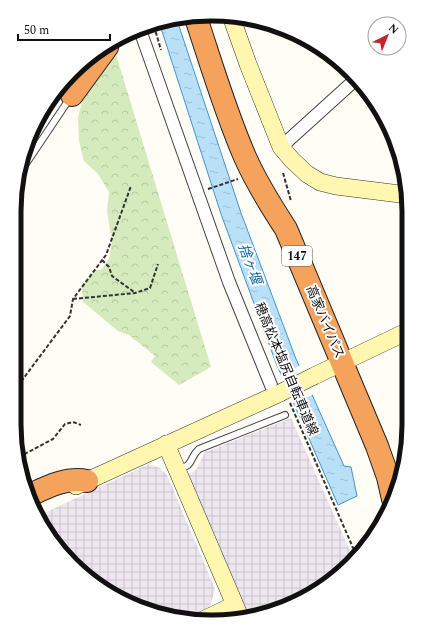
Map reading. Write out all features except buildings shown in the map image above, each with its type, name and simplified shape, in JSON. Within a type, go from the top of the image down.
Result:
[{"type":"highway","name":"高家バイパス","points":[[197,21],[228,115],[245,158],[266,197],[286,229],[377,446],[391,489]]},
{"type":"highway","points":[[72,95],[99,58]]},
{"type":"highway","points":[[34,493],[68,480],[77,479],[87,481]]},
{"type":"street","points":[[233,23],[281,147],[292,160],[302,170],[320,182],[336,186],[401,194]]},
{"type":"street","points":[[142,35],[229,282],[281,395]]},
{"type":"street","points":[[281,147],[352,83]]},
{"type":"street","points":[[39,503],[166,444],[281,395],[314,376],[402,334]]},
{"type":"street","points":[[166,444],[238,612]]},
{"type":"lane","points":[[27,162],[72,95]]},
{"type":"lane","points":[[177,471],[191,461],[194,453],[199,448],[285,415]]},
{"type":"path","points":[[155,29],[163,56]]},
{"type":"path","points":[[282,170],[291,201]]},
{"type":"path","points":[[209,188],[234,181]]},
{"type":"path","points":[[21,382],[70,316],[73,299],[106,256],[131,186]]},
{"type":"path","points":[[102,260],[109,267],[112,276],[135,293]]},
{"type":"path","points":[[73,299],[135,293],[150,288],[158,264]]},
{"type":"path","name":"穂高松本塩尻自転車道線","points":[[281,395],[354,551]]},
{"type":"path","points":[[24,454],[53,439],[65,424],[73,422],[81,425]]},
{"type":"shaded area","points":[[291,418],[351,554],[327,576],[307,589],[273,605],[247,611],[188,474],[196,470],[205,452]]},
{"type":"shaded area","points":[[149,464],[160,468],[167,475],[215,589],[210,607],[195,614],[162,609],[116,589],[86,568],[68,550],[53,530],[43,513]]},
{"type":"green space","points":[[115,51],[211,367],[179,385],[151,362],[155,356],[129,335],[118,331],[83,302],[82,287],[95,270],[101,270],[109,259],[112,242],[107,211],[109,192],[98,174],[84,161],[79,141],[78,117],[83,98]]},
{"type":"water","name":"捨ヶ堰","points":[[178,24],[241,213],[296,359],[344,466],[351,467],[357,496],[338,505],[276,363],[221,214],[161,27],[162,27]]},
{"type":"pier","points":[[301,365],[314,394],[292,404],[280,375]]}]
